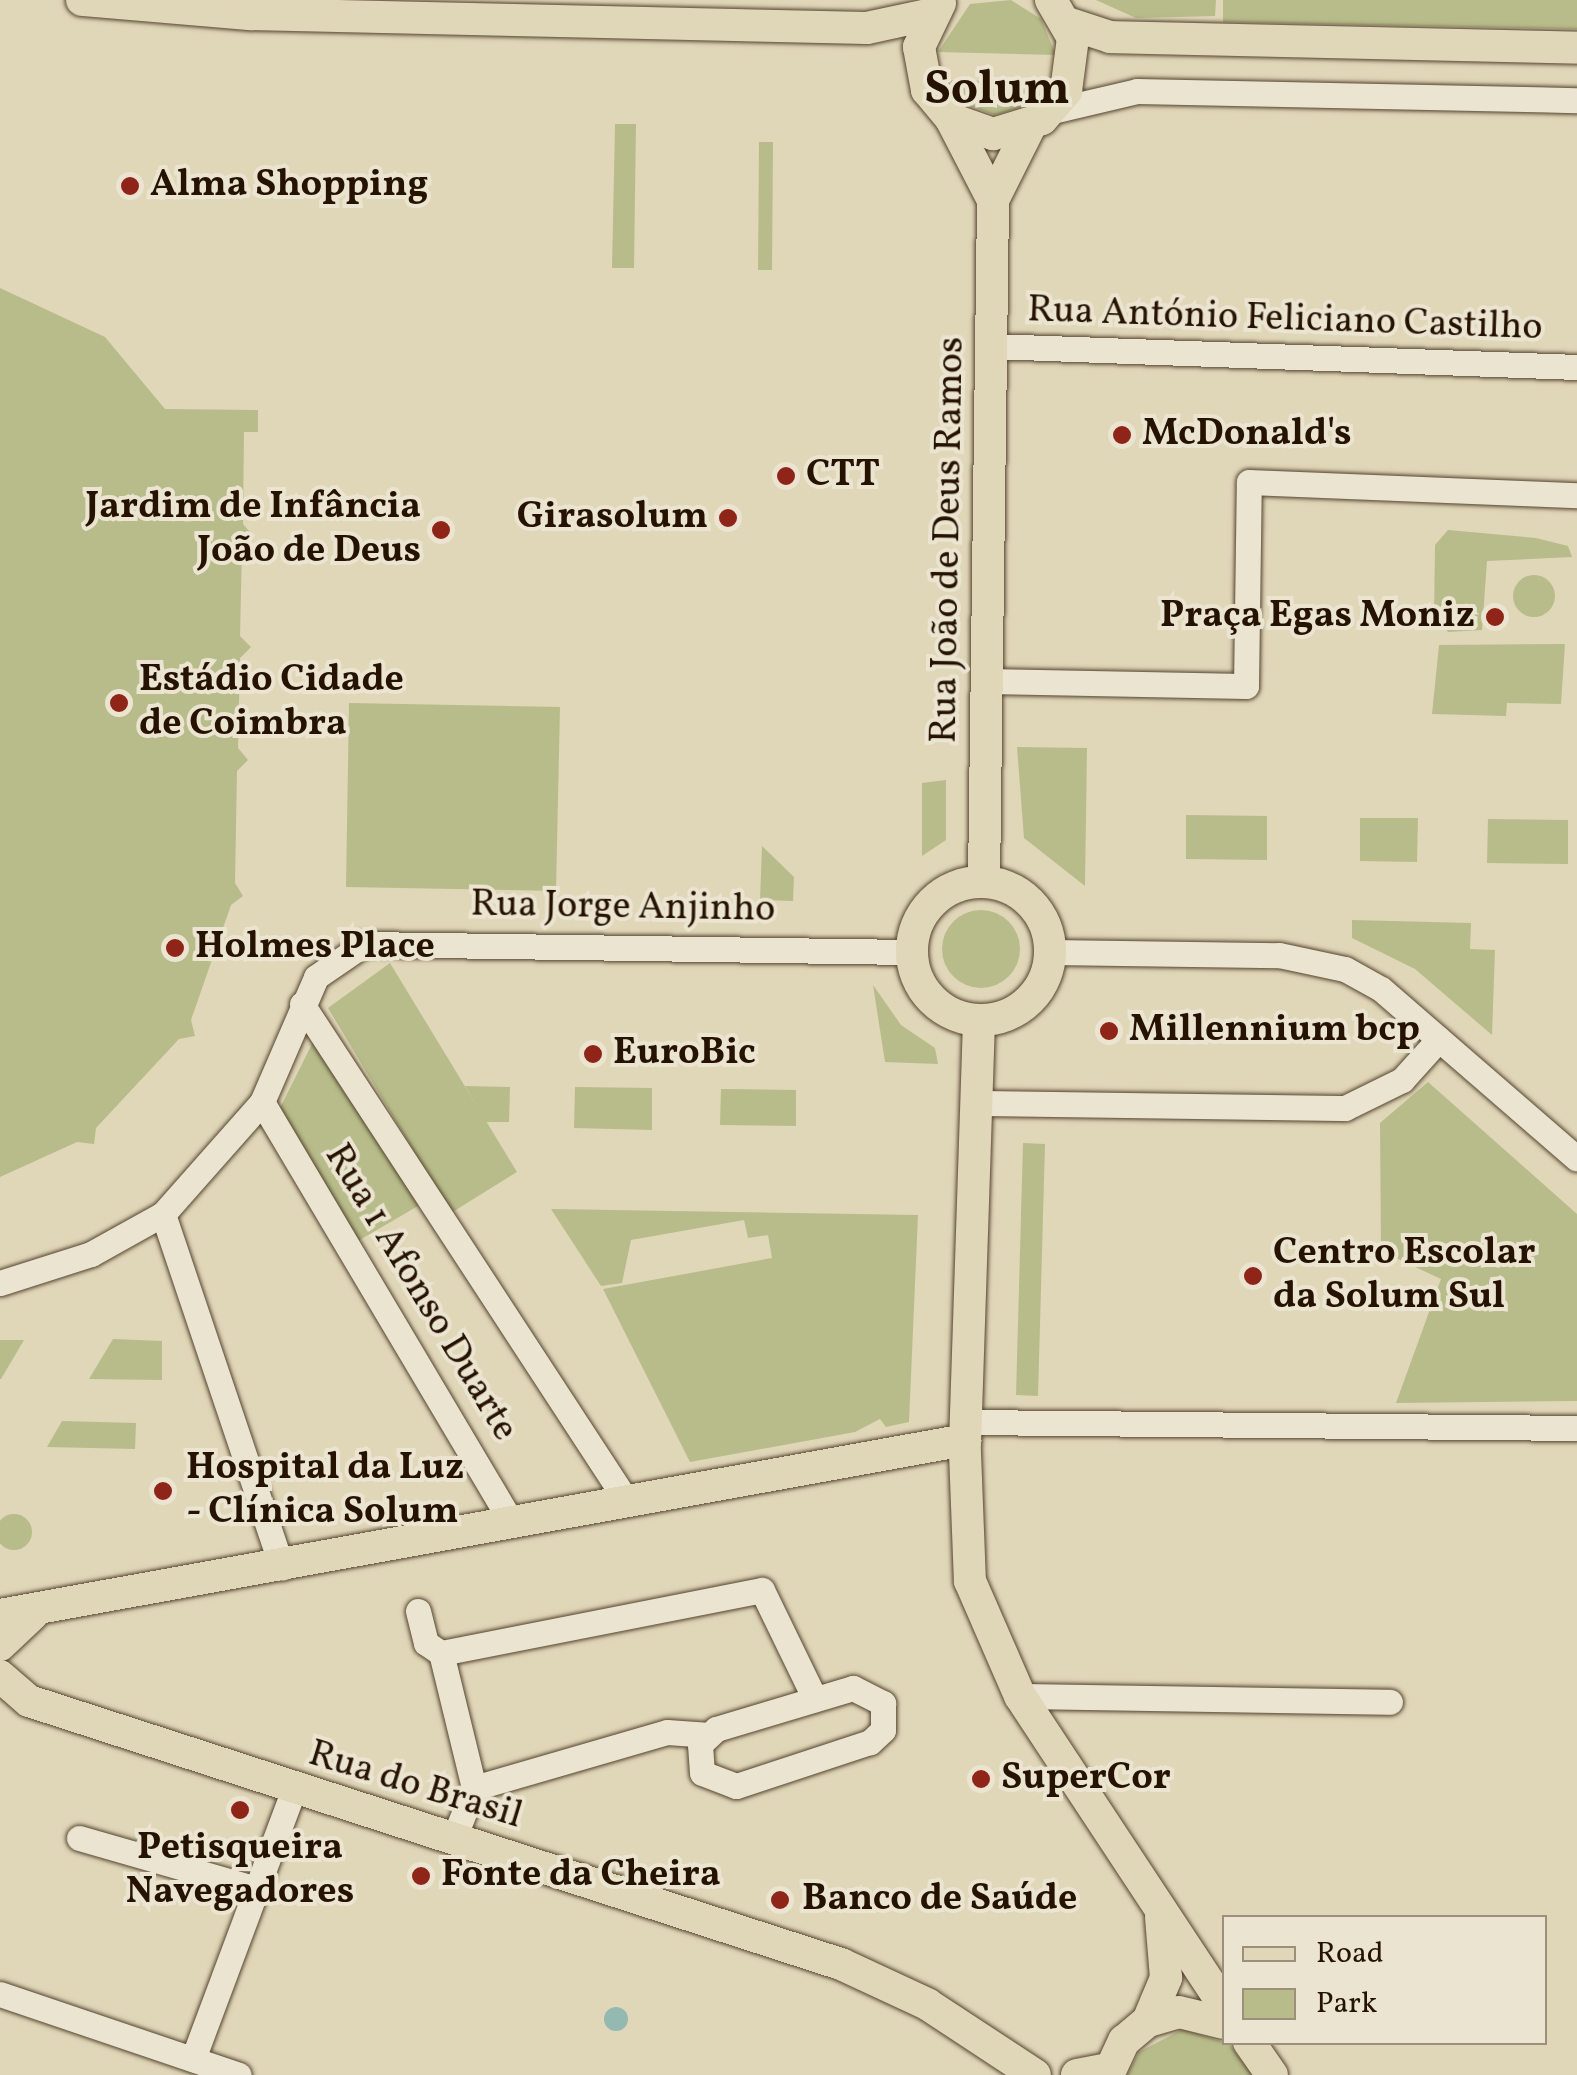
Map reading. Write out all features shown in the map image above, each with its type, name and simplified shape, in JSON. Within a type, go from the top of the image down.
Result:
[{"type":"main road","points":[[82,0],[867,28],[937,7]]},
{"type":"main road","name":"Rua João de Deus Ramos","points":[[937,7],[920,65],[993,200],[984,882]]},
{"type":"main road","points":[[1059,11],[1110,37],[1577,48]]},
{"type":"main road","name":"Rua João de Deus Ramos","points":[[993,200],[1074,69],[1059,11]]},
{"type":"main road","points":[[951,119],[993,134],[1041,118]]},
{"type":"main road","points":[[984,882],[1026,898],[1051,952],[1037,994],[979,1021],[939,1008],[911,952],[924,910],[941,894],[984,882]]},
{"type":"main road","points":[[979,1021],[966,1431],[970,1582],[1020,1696],[1162,1918],[1222,2002]]},
{"type":"main road","points":[[0,1645],[16,1615],[282,1567],[966,1431]]},
{"type":"main road","name":"Rua do Brasil","points":[[0,1676],[29,1701],[293,1790],[841,1964],[927,2004],[1038,2072]]},
{"type":"main road","points":[[1098,2073],[1148,2021],[1166,1978],[1162,1918]]},
{"type":"main road","points":[[1148,2021],[1179,2012],[1222,2022]]},
{"type":"main road","points":[[1251,2045],[1272,2075]]},
{"type":"street","points":[[1041,118],[1137,91],[1577,100]]},
{"type":"street","name":"Rua António Feliciano Castilho","points":[[991,346],[1577,367]]},
{"type":"street","points":[[987,681],[1246,686],[1249,482],[1577,495]]},
{"type":"street","name":"Rua Jorge Anjinho","points":[[0,1283],[91,1254],[163,1214],[262,1102],[302,1004],[339,954],[364,944],[600,943],[911,952]]},
{"type":"street","points":[[1051,952],[1314,959],[1382,989],[1577,1159]]},
{"type":"street","points":[[302,1004],[626,1500]]},
{"type":"street","points":[[976,1103],[1345,1108],[1402,1080],[1439,1038]]},
{"type":"street","name":"Rua 1 Afonso Duarte","points":[[262,1102],[512,1522]]},
{"type":"street","points":[[163,1214],[282,1567]]},
{"type":"street","points":[[966,1431],[1577,1428]]},
{"type":"street","points":[[418,1610],[426,1643],[441,1652],[762,1590],[815,1699]]},
{"type":"street","points":[[441,1652],[474,1788],[453,1840]]},
{"type":"street","points":[[474,1788],[668,1732],[706,1736],[815,1699],[866,1690],[883,1704],[883,1730],[726,1787],[698,1766],[706,1736]]},
{"type":"street","points":[[1020,1696],[1390,1702]]},
{"type":"street","points":[[193,2060],[293,1790]]},
{"type":"street","points":[[79,1838],[256,1888]]},
{"type":"street","points":[[0,1994],[239,2075]]},
{"type":"green space","points":[[1011,0],[1041,19],[1056,55],[938,52],[970,4]]},
{"type":"green space","points":[[1096,0],[1216,0],[1215,16],[1136,18]]},
{"type":"green space","points":[[1223,0],[1577,0],[1577,29],[1223,22]]},
{"type":"green space","points":[[944,80],[1048,82],[1029,105],[995,115],[961,103]]},
{"type":"green space","points":[[615,124],[636,124],[634,268],[612,268]]},
{"type":"green space","points":[[759,142],[773,142],[772,270],[758,270]]},
{"type":"green space","name":"Estádio Cidade de Coimbra","points":[[0,288],[105,337],[165,409],[258,410],[258,432],[244,432],[243,524],[254,537],[242,547],[240,636],[251,647],[240,658],[238,748],[248,760],[237,771],[235,883],[243,896],[231,905],[191,1020],[195,1036],[179,1039],[96,1128],[94,1144],[77,1142],[0,1177]]},
{"type":"green space","points":[[1448,530],[1536,538],[1568,546],[1572,557],[1487,561],[1482,630],[1448,632],[1434,615],[1435,545]]},
{"type":"green space","points":[[1534,575],[1549,581],[1555,596],[1549,611],[1534,617],[1519,611],[1513,596],[1519,581]]},
{"type":"green space","points":[[1565,644],[1561,704],[1507,703],[1506,716],[1432,714],[1439,645]]},
{"type":"green space","points":[[349,703],[560,707],[556,891],[346,887]]},
{"type":"green space","points":[[1017,747],[1087,748],[1085,886],[1024,838]]},
{"type":"green space","points":[[946,780],[946,840],[922,856],[922,783]]},
{"type":"green space","points":[[1186,815],[1267,816],[1267,860],[1186,859]]},
{"type":"green space","points":[[1360,818],[1418,818],[1417,862],[1360,861]]},
{"type":"green space","points":[[1488,819],[1568,820],[1568,864],[1487,863]]},
{"type":"green space","points":[[762,846],[794,877],[793,901],[760,900]]},
{"type":"green space","points":[[973,910],[989,910],[1014,927],[1020,949],[1014,971],[1003,982],[989,988],[973,988],[948,971],[942,957],[942,941],[959,916]]},
{"type":"green space","points":[[1352,920],[1471,923],[1470,949],[1495,950],[1492,1035],[1415,969],[1352,938]]},
{"type":"green space","points":[[390,963],[517,1172],[451,1213],[328,1008]]},
{"type":"green space","points":[[873,985],[901,1025],[935,1048],[938,1064],[885,1062]]},
{"type":"green space","points":[[314,1040],[423,1203],[358,1241],[278,1112]]},
{"type":"green space","points":[[1428,1082],[1577,1214],[1577,1401],[1396,1403],[1441,1279],[1381,1251],[1380,1123]]},
{"type":"green space","points":[[465,1086],[510,1087],[509,1122],[486,1122]]},
{"type":"green space","points":[[575,1087],[652,1088],[652,1130],[574,1128]]},
{"type":"green space","points":[[721,1089],[796,1090],[796,1126],[720,1125]]},
{"type":"green space","points":[[1023,1143],[1045,1144],[1038,1396],[1016,1395]]},
{"type":"green space","points":[[551,1209],[918,1215],[909,1422],[886,1427],[880,1419],[855,1432],[690,1462],[603,1289],[772,1258],[768,1235],[748,1238],[744,1220],[631,1240],[622,1283],[601,1286]]},
{"type":"green space","points":[[113,1339],[162,1341],[162,1380],[89,1379]]},
{"type":"green space","points":[[0,1340],[24,1340],[1,1379],[0,1379]]},
{"type":"green space","points":[[62,1421],[136,1423],[135,1449],[47,1447]]},
{"type":"green space","points":[[7,1515],[21,1515],[31,1525],[31,1539],[21,1549],[7,1549],[-1,1542],[-1,1522]]},
{"type":"green space","points":[[1183,2029],[1230,2045],[1253,2075],[1127,2075],[1139,2052]]},
{"type":"water","points":[[616,2007],[628,2019],[616,2031],[604,2019]]},
{"type":"place","name":"Alma Shopping","points":[[130,186]]},
{"type":"place","name":"McDonald's","points":[[1122,435]]},
{"type":"place","name":"CTT","points":[[786,476]]},
{"type":"place","name":"Girasolum","points":[[728,518]]},
{"type":"place","name":"Jardim de Infância João de Deus","points":[[441,530]]},
{"type":"place","name":"Praça Egas Moniz","points":[[1495,617]]},
{"type":"place","name":"Estádio Cidade de Coimbra","points":[[119,703]]},
{"type":"place","name":"Holmes Place","points":[[175,948]]},
{"type":"place","name":"Millennium bcp","points":[[1109,1031]]},
{"type":"place","name":"EuroBic","points":[[593,1054]]},
{"type":"place","name":"Centro Escolar da Solum Sul","points":[[1253,1276]]},
{"type":"place","name":"Hospital da Luz - Clínica Solum","points":[[163,1491]]},
{"type":"place","name":"SuperCor","points":[[981,1779]]},
{"type":"place","name":"Petisqueira Navegadores","points":[[240,1810]]},
{"type":"place","name":"Fonte da Cheira","points":[[421,1876]]},
{"type":"place","name":"Banco de Saúde","points":[[780,1900]]},
{"type":"district","name":"Solum","points":[[997,91]]}]
